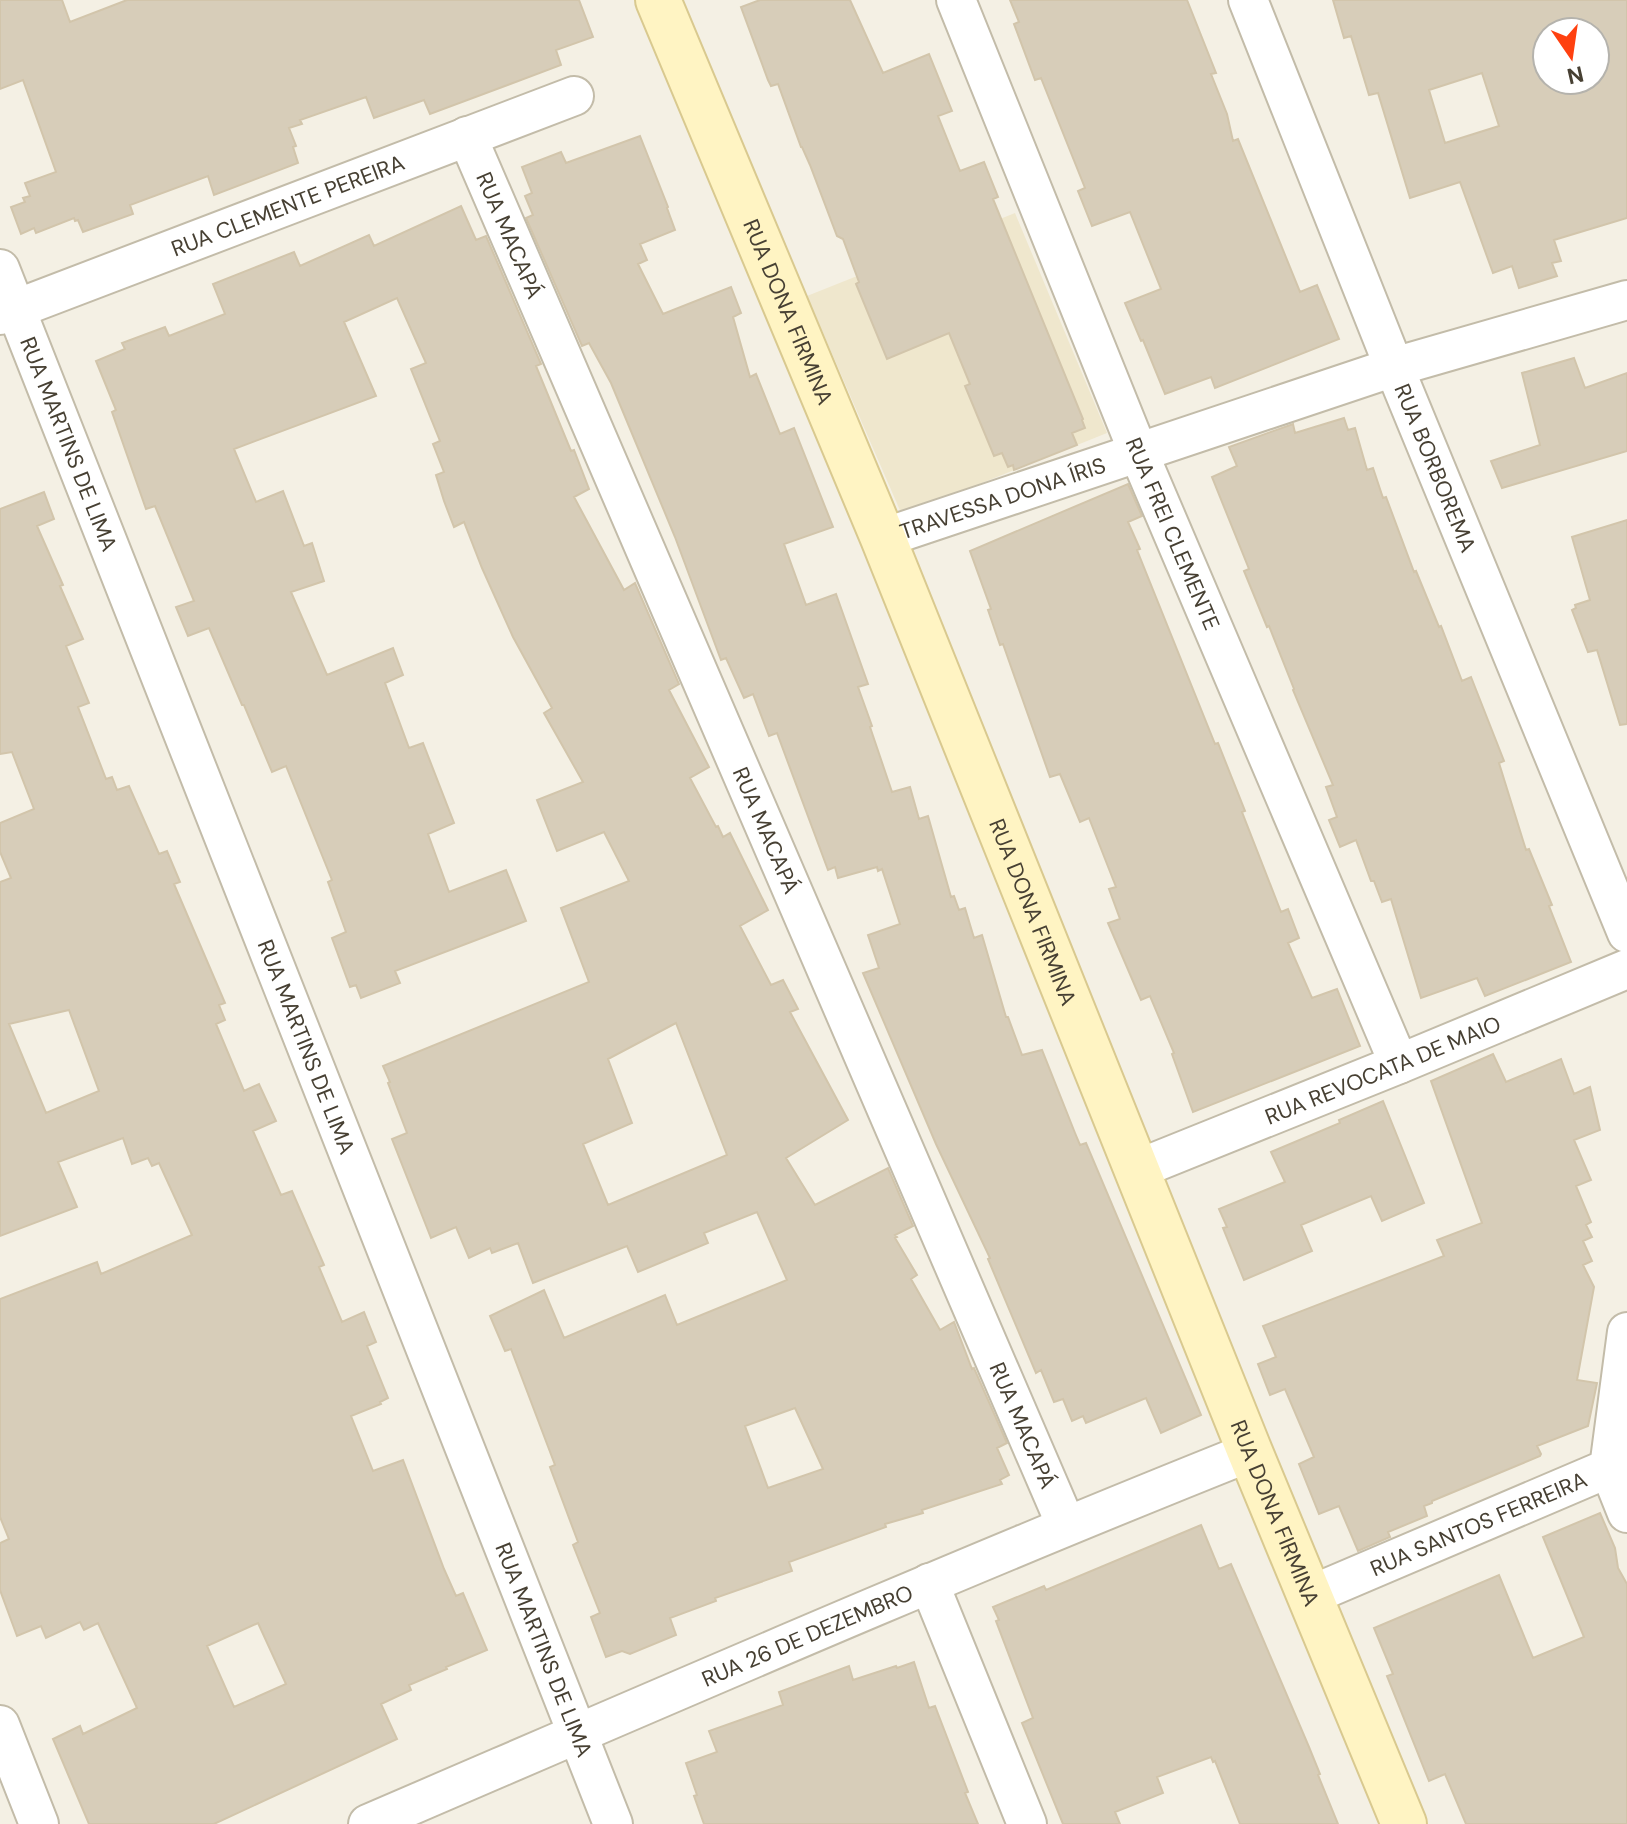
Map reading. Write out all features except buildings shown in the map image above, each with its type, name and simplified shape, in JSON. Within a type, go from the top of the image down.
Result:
[{"type":"street","name":"RUA DONA FIRMINA","points":[[658,0],[883,538],[1250,1452],[1404,1824]]},
{"type":"street","name":"RUA FREI CLEMENTE","points":[[956,0],[1139,454],[1399,1064]]},
{"type":"street","name":"RUA BORBOREMA","points":[[1248,0],[1394,367],[1627,933]]},
{"type":"street","name":"RUA CLEMENTE PEREIRA","points":[[8,312],[574,96]]},
{"type":"street","name":"RUA MACAPÁ","points":[[467,136],[1066,1525]]},
{"type":"street","name":"RUA MARTINS DE LIMA","points":[[0,269],[8,312],[613,1824]]},
{"type":"street","name":"TRAVESSA DONA ÍRIS","points":[[883,538],[1394,367],[1627,300]]},
{"type":"street","name":"RUA REVOCATA DE MAIO","points":[[1138,1169],[1627,969]]},
{"type":"street","name":"RUA SANTOS FERREIRA","points":[[1311,1595],[1609,1468],[1627,1332]]},
{"type":"street","name":"RUA 26 DE DEZEMBRO","points":[[368,1824],[1066,1525],[1250,1452]]},
{"type":"street","points":[[1609,1468],[1627,1513]]},
{"type":"street","points":[[929,1583],[1027,1824]]},
{"type":"street","points":[[0,1725],[39,1824]]},
{"type":"shaded area","points":[[1015,213],[1107,433],[902,515],[807,296]]}]
